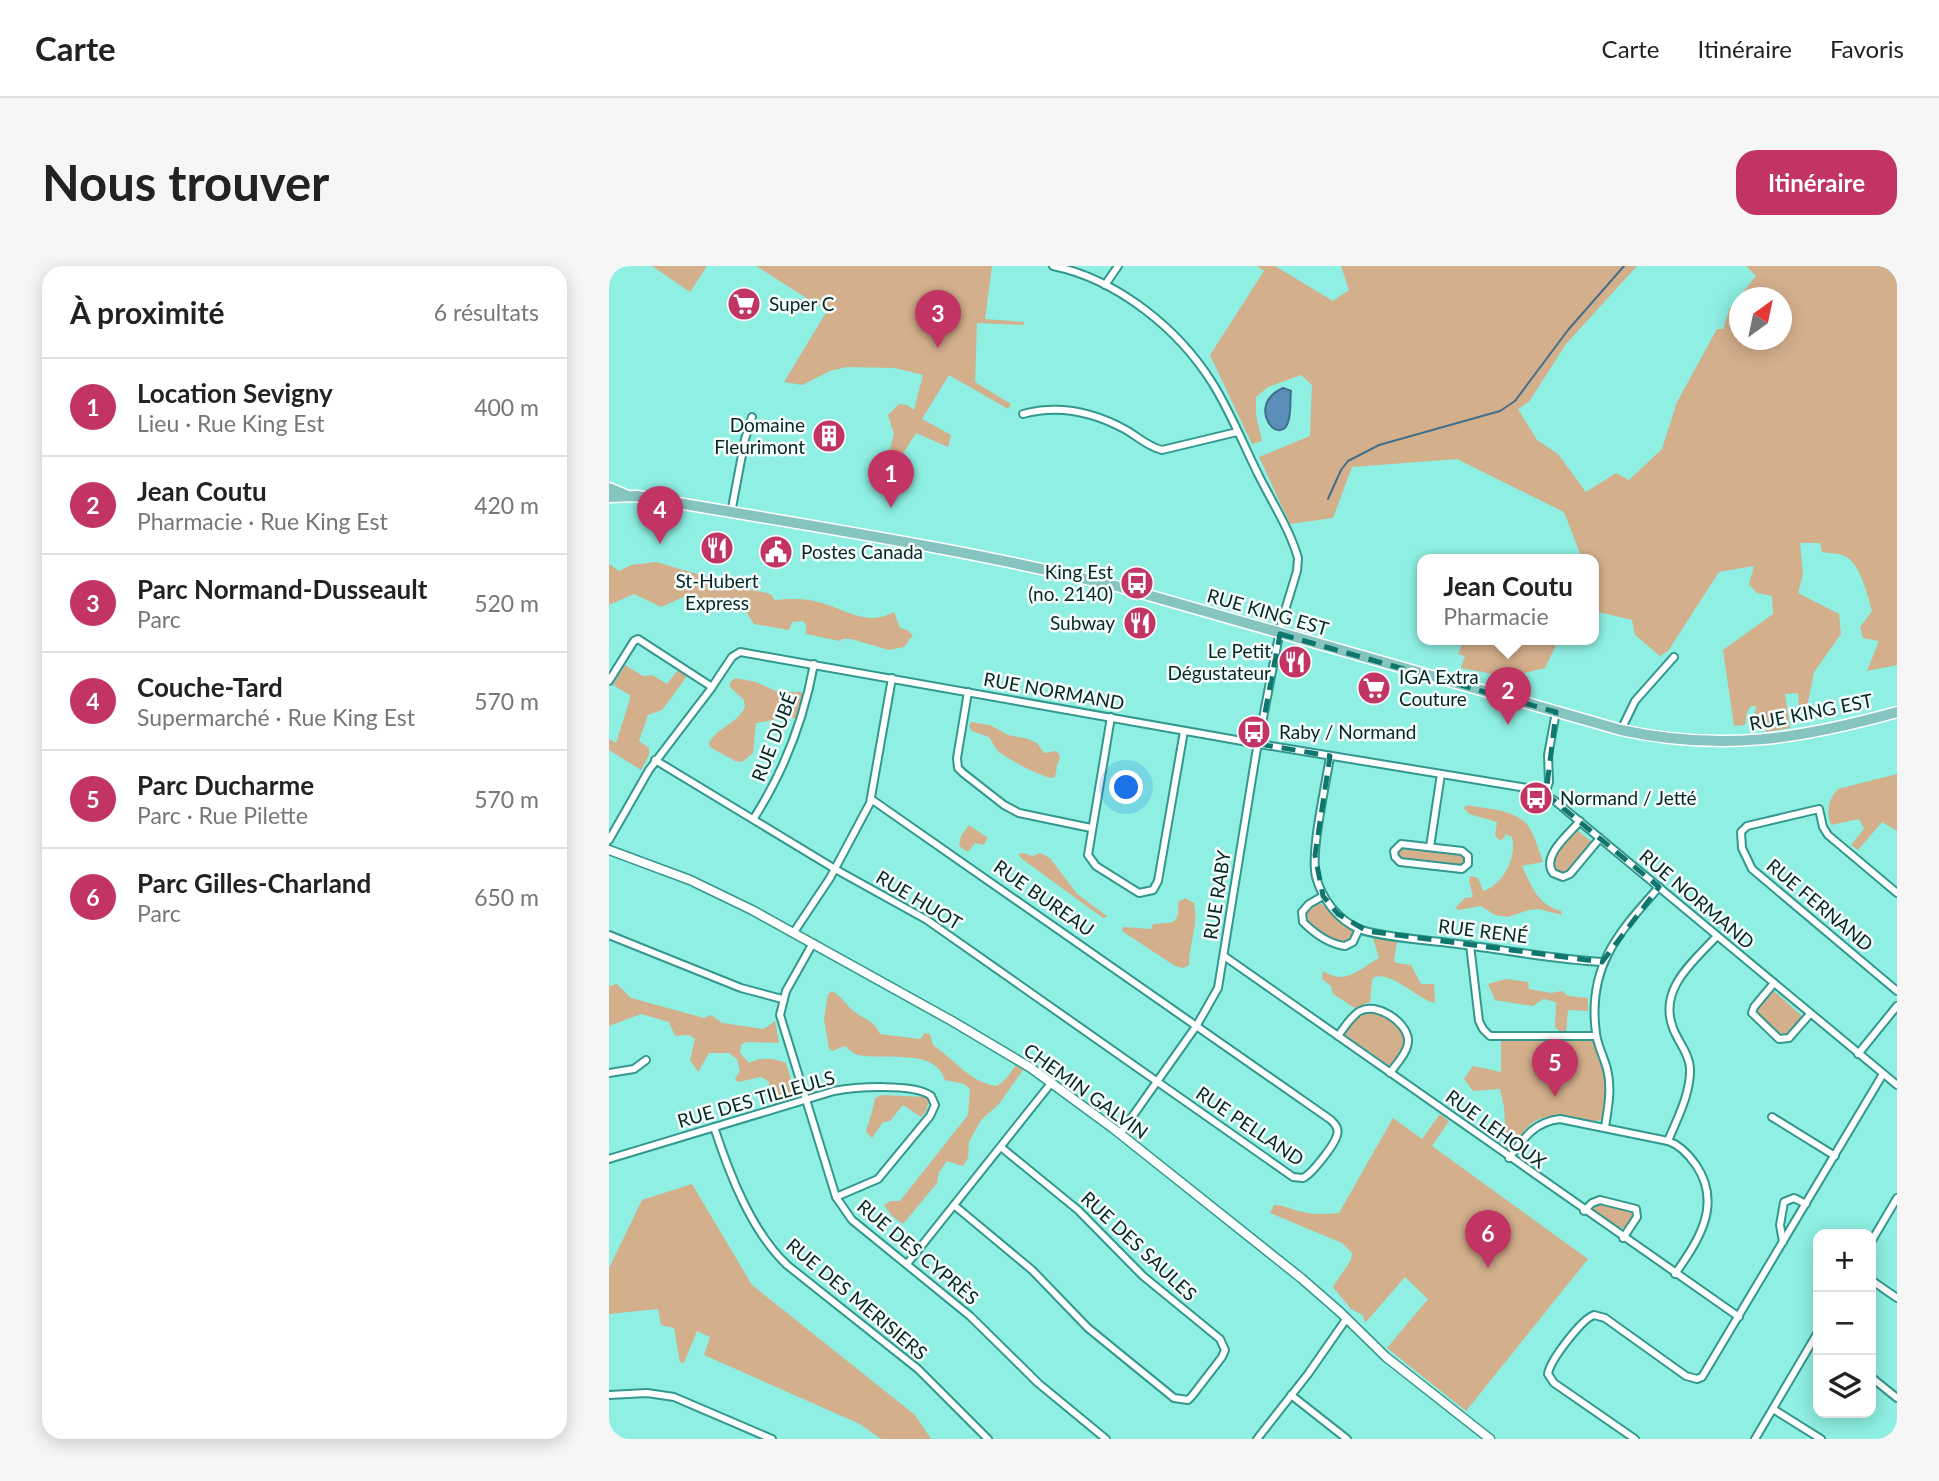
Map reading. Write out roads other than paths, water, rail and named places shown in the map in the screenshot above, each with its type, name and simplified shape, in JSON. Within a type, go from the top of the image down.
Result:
[{"type":"main road","name":"RUE KING EST","points":[[609,488],[626,495],[980,556],[1120,587],[1621,730],[1688,741],[1756,741],[1817,732],[1897,712]]},
{"type":"main road","name":"RUE KING EST","points":[[609,497],[626,495]]},
{"type":"street","name":"RUE RABY","points":[[1053,266],[1080,273],[1105,285],[1154,318],[1188,351],[1213,385],[1298,558],[1259,744],[1218,988],[1197,1025],[1120,1134]]},
{"type":"street","points":[[1105,285],[1118,266]]},
{"type":"street","points":[[1023,414],[1048,409],[1086,414],[1116,425],[1162,450],[1237,432]]},
{"type":"street","points":[[731,513],[745,439],[752,417]]},
{"type":"street","points":[[609,681],[634,641],[638,639],[712,687]]},
{"type":"street","name":"RUE NORMAND","points":[[609,840],[656,760],[732,657],[740,652],[1259,744],[1527,788],[1545,794],[1580,821],[1897,1085]]},
{"type":"street","points":[[1621,730],[1635,701],[1674,657]]},
{"type":"street","name":"RUE DUBÉ","points":[[754,818],[773,787],[793,739],[808,697],[814,664]]},
{"type":"street","points":[[794,932],[835,869],[871,799],[892,678]]},
{"type":"street","points":[[968,691],[957,758],[963,773],[1004,805],[1019,813],[1091,828]]},
{"type":"street","points":[[1545,794],[1549,782],[1548,755],[1556,712]]},
{"type":"street","points":[[1111,717],[1088,855],[1096,866],[1135,892],[1144,894],[1153,890],[1160,873],[1184,731]]},
{"type":"street","points":[[1323,896],[1309,904],[1302,912],[1303,922],[1333,943],[1345,946],[1353,942],[1359,929],[1338,914],[1323,896],[1316,876],[1315,855],[1330,756]]},
{"type":"street","name":"RUE HUOT","points":[[656,760],[835,869],[927,920],[1157,1082]]},
{"type":"street","points":[[1430,847],[1441,774]]},
{"type":"street","name":"RUE BUREAU","points":[[871,799],[1197,1025]]},
{"type":"street","name":"RUE FERNAND","points":[[1897,893],[1828,835],[1823,827],[1819,809],[1747,825],[1741,832],[1742,848],[1752,869],[1897,991]]},
{"type":"street","points":[[1580,821],[1550,856],[1549,865],[1553,873],[1563,877],[1570,874],[1600,838]]},
{"type":"street","points":[[1401,844],[1430,847],[1465,852],[1469,858],[1468,864],[1462,869],[1399,862],[1394,854],[1401,844]]},
{"type":"street","name":"CHEMIN GALVIN","points":[[609,850],[706,887],[794,932],[983,1039],[1052,1082],[1301,1278],[1386,1357],[1490,1439]]},
{"type":"street","points":[[1605,1127],[1610,1085],[1608,1069],[1596,1036],[1594,997],[1602,961],[1632,918],[1659,887]]},
{"type":"street","name":"RUE RENÉ","points":[[1359,929],[1602,961]]},
{"type":"street","points":[[609,935],[740,988],[782,999],[813,943]]},
{"type":"street","points":[[1668,1142],[1686,1095],[1690,1069],[1688,1057],[1668,1013],[1668,1002],[1679,979],[1717,936]]},
{"type":"street","points":[[1470,945],[1479,1021],[1490,1036],[1596,1036]]},
{"type":"street","name":"RUE LEHOUX","points":[[1224,956],[1739,1317]]},
{"type":"street","points":[[1774,983],[1752,1013],[1779,1039],[1789,1038],[1810,1014]]},
{"type":"street","name":"RUE DES CYPRÈS","points":[[782,999],[782,1025],[804,1099],[836,1197],[852,1220],[977,1322],[1050,1394],[1106,1439]]},
{"type":"street","points":[[1858,1054],[1897,1006]]},
{"type":"street","points":[[1338,1036],[1355,1015],[1366,1009],[1380,1011],[1396,1021],[1406,1033],[1407,1046],[1390,1073]]},
{"type":"street","name":"RUE PELLAND","points":[[1157,1082],[1293,1177],[1303,1178],[1311,1174],[1337,1135],[1335,1122],[1197,1025]]},
{"type":"street","points":[[609,1073],[634,1069],[646,1060]]},
{"type":"street","points":[[1635,1439],[1554,1383],[1549,1378],[1551,1364],[1585,1319],[1594,1315],[1605,1318],[1686,1376],[1697,1379],[1706,1373],[1883,1074]]},
{"type":"street","points":[[907,1264],[1052,1082]]},
{"type":"street","name":"RUE DES TILLEULS","points":[[609,1159],[804,1099],[852,1088],[915,1089],[927,1092],[935,1105],[930,1116],[878,1179],[836,1197]]},
{"type":"street","points":[[1772,1116],[1835,1156]]},
{"type":"street","points":[[1509,1158],[1531,1130],[1543,1122],[1560,1119],[1668,1142],[1687,1154],[1701,1172],[1707,1189],[1708,1203],[1702,1231],[1675,1274]]},
{"type":"street","name":"RUE DES MERISIERS","points":[[714,1127],[731,1175],[775,1253],[918,1369],[988,1439]]},
{"type":"street","name":"RUE DES SAULES","points":[[955,1206],[1032,1270],[1088,1328],[1174,1398],[1180,1401],[1188,1400],[1192,1396],[1222,1357],[1225,1350],[1220,1339],[1143,1276],[1078,1210],[1002,1148]]},
{"type":"street","points":[[1783,1242],[1780,1220],[1784,1202],[1794,1198],[1806,1204]]},
{"type":"street","points":[[1584,1210],[1600,1200],[1636,1209],[1637,1217],[1623,1238]]},
{"type":"street","points":[[1876,1234],[1896,1201]]},
{"type":"street","points":[[1876,1283],[1897,1298]]},
{"type":"street","points":[[1257,1439],[1347,1318]]},
{"type":"street","points":[[1755,1439],[1813,1345]]},
{"type":"street","points":[[1876,1381],[1897,1398]]},
{"type":"street","points":[[609,1395],[647,1393],[674,1397],[772,1439]]},
{"type":"street","points":[[1291,1395],[1347,1439]]},
{"type":"street","points":[[1773,1409],[1821,1439]]},
{"type":"water","points":[[1283,388],[1291,391],[1290,412],[1285,428],[1279,430],[1273,428],[1265,414],[1271,396]]},
{"type":"waterway","points":[[1328,499],[1348,461],[1379,445],[1500,411],[1515,401],[1568,330],[1624,266]]},
{"type":"place","name":"Super C","points":[[744,304]]},
{"type":"place","name":"Parc Normand-Dusseault","points":[[938,348]]},
{"type":"place","name":"Domaine Fleurimont","points":[[829,436]]},
{"type":"place","name":"Location Sevigny","points":[[891,508]]},
{"type":"place","name":"Couche-Tard","points":[[660,544]]},
{"type":"place","name":"St-Hubert Express","points":[[717,548]]},
{"type":"place","name":"Postes Canada","points":[[776,552]]},
{"type":"place","name":"King Est (no. 2140)","points":[[1137,583]]},
{"type":"place","name":"Subway","points":[[1140,623]]},
{"type":"place","name":"Le Petit Dégustateur","points":[[1295,662]]},
{"type":"place","name":"IGA Extra Couture","points":[[1374,688]]},
{"type":"place","name":"Jean Coutu","points":[[1508,725]]},
{"type":"place","name":"Raby / Normand","points":[[1254,732]]},
{"type":"place","name":"Normand / Jetté","points":[[1536,798]]},
{"type":"place","name":"Parc Ducharme","points":[[1555,1097]]},
{"type":"place","name":"Parc Gilles-Charland","points":[[1488,1268]]}]
